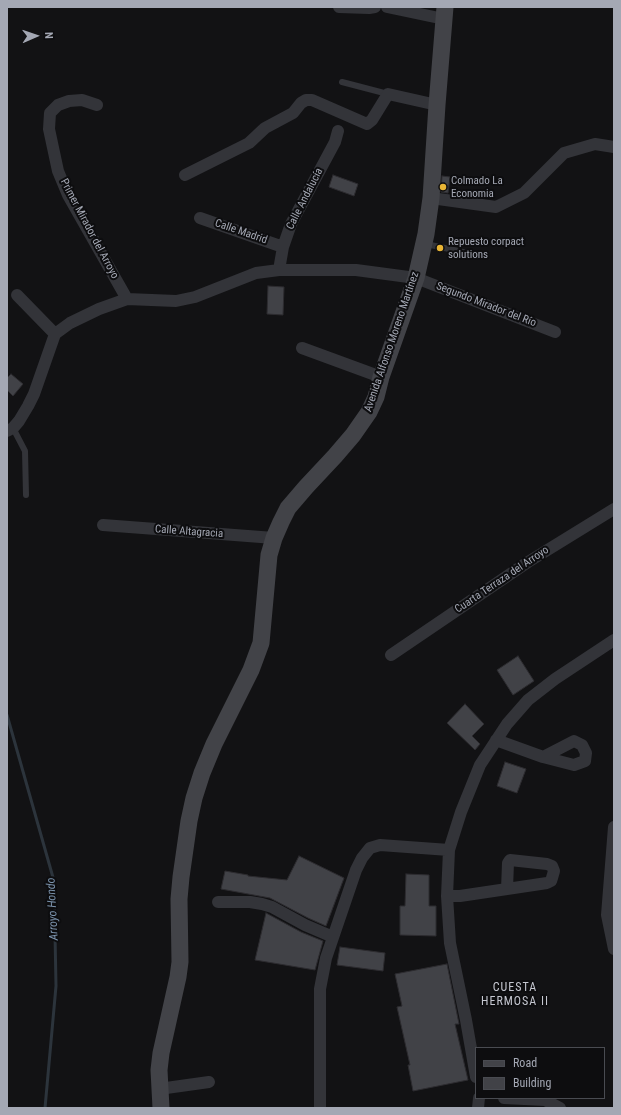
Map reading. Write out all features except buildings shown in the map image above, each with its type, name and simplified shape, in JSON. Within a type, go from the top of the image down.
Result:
[{"type":"main road","name":"Avenida Alfonso Moreno Martínez","points":[[161,1108],[159,1070],[161,1053],[178,978],[180,962],[180,884],[189,821],[194,798],[204,767],[251,670],[261,643],[269,556],[274,538],[288,508],[363,423],[376,397],[381,377],[416,278],[424,244],[431,198],[445,10]]},
{"type":"street","points":[[339,7],[375,7]]},
{"type":"street","points":[[386,7],[445,10]]},
{"type":"street","points":[[185,175],[249,143],[265,128],[293,113],[301,103],[306,100],[312,100],[367,124],[372,120],[388,94],[437,106]]},
{"type":"street","name":"Primer Mirador del Arroyo","points":[[97,105],[82,100],[69,101],[58,105],[50,113],[49,129],[58,171],[68,195],[127,300]]},
{"type":"street","name":"Calle Andalucía","points":[[279,270],[283,247],[291,224],[334,142],[338,131]]},
{"type":"street","points":[[431,198],[496,207],[524,193],[564,153],[595,144],[614,147]]},
{"type":"street","name":"Calle Madrid","points":[[200,218],[283,247]]},
{"type":"street","name":"Segundo Mirador del Río","points":[[127,300],[166,302],[176,301],[195,297],[252,274],[279,270],[356,270],[416,278],[555,332]]},
{"type":"street","points":[[17,295],[55,334]]},
{"type":"street","points":[[10,429],[22,416],[34,394],[55,334],[86,315],[127,300]]},
{"type":"street","points":[[302,348],[381,377]]},
{"type":"street","name":"Cuarta Terraza del Arroyo","points":[[391,655],[528,562],[614,509]]},
{"type":"street","name":"Calle Altagracia","points":[[103,525],[274,538]]},
{"type":"street","points":[[475,1071],[450,943],[447,896],[449,850],[460,812],[480,765],[507,724],[528,700],[555,679],[614,640]]},
{"type":"street","points":[[496,740],[543,757]]},
{"type":"street","points":[[614,827],[607,914],[614,948]]},
{"type":"street","points":[[320,1108],[320,989],[326,958],[356,870],[362,858],[370,848],[380,845],[449,850]]},
{"type":"street","points":[[447,896],[507,889]]},
{"type":"street","points":[[218,902],[250,902],[272,907],[304,925],[333,938]]},
{"type":"street","points":[[159,1089],[209,1082]]},
{"type":"street","points":[[524,1099],[545,1100],[560,1108]]},
{"type":"lane","points":[[342,82],[388,94]]},
{"type":"lane","points":[[424,244],[463,252]]},
{"type":"lane","points":[[10,429],[26,451],[26,495]]},
{"type":"waterway","name":"Arroyo Hondo","points":[[7,715],[54,881],[56,986],[45,1108]]},
{"type":"place","name":"Colmado La Economia","points":[[443,187]]},
{"type":"place","name":"Repuesto corpact solutions","points":[[440,248]]},
{"type":"district","name":"CUESTA HERMOSA II","points":[[515,995]]}]
